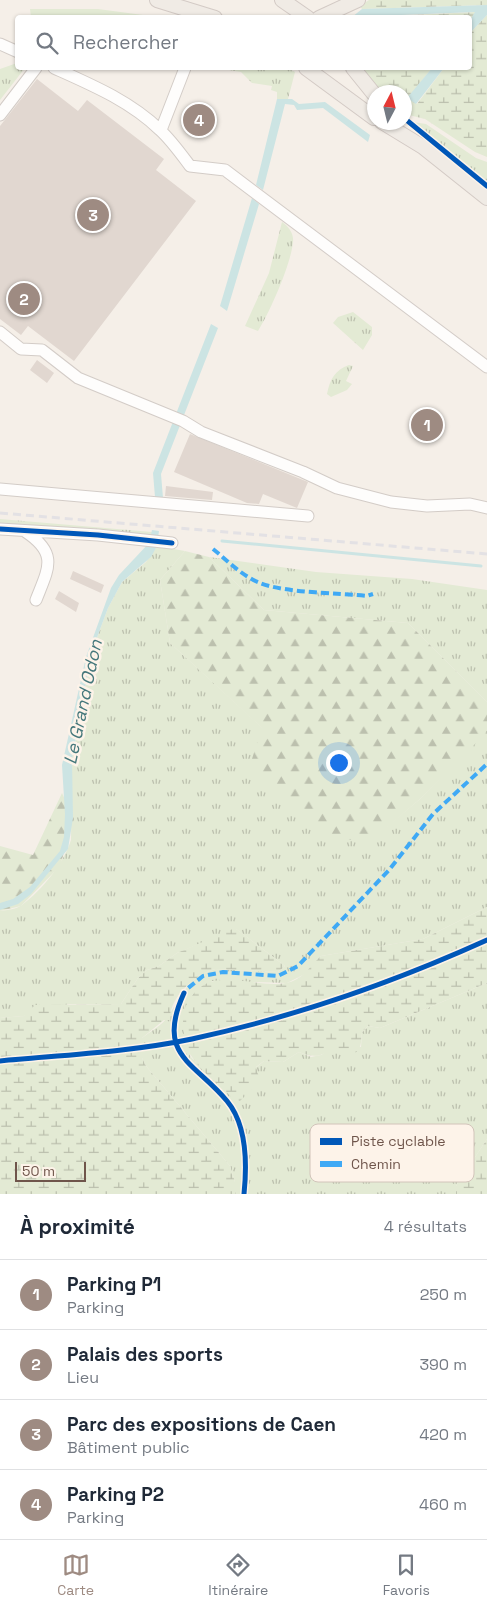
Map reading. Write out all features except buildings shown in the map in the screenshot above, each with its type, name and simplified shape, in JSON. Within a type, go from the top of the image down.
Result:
[{"type":"main road","points":[[157,0],[206,15]]},
{"type":"main road","points":[[282,0],[304,15]]},
{"type":"main road","points":[[325,15],[358,0]]},
{"type":"main road","points":[[309,70],[367,113]]},
{"type":"main road","points":[[355,70],[367,85]]},
{"type":"main road","points":[[395,130],[423,147],[487,198]]},
{"type":"main road","points":[[409,130],[423,147]]},
{"type":"street","points":[[0,44],[15,51]]},
{"type":"street","points":[[0,114],[34,70]]},
{"type":"street","points":[[58,70],[112,94],[161,130],[190,166],[225,170],[487,367]]},
{"type":"street","points":[[161,130],[184,70]]},
{"type":"street","points":[[0,332],[21,349],[42,350],[78,378],[179,420],[201,432],[303,472],[337,488],[391,502],[427,506],[470,504],[487,508]]},
{"type":"street","points":[[0,489],[308,516]]},
{"type":"street","points":[[0,529],[166,542]]},
{"type":"street","points":[[25,531],[38,539],[48,555],[50,564],[36,600]]},
{"type":"green space","points":[[369,0],[487,0],[487,5],[362,9],[360,6]]},
{"type":"green space","points":[[30,9],[98,9],[143,15],[31,15]]},
{"type":"green space","points":[[476,12],[472,17],[472,15],[412,15]]},
{"type":"green space","points":[[487,15],[487,157],[475,152],[425,119],[412,116],[412,101],[417,104],[442,70],[472,70],[472,31]]},
{"type":"green space","points":[[15,64],[15,70],[23,70],[0,100],[0,69]]},
{"type":"green space","points":[[229,70],[291,70],[295,72],[288,99],[277,99],[277,92],[271,90],[272,86],[252,83],[241,72]]},
{"type":"green space","points":[[364,70],[430,70],[412,93],[412,85],[376,85]]},
{"type":"green space","points":[[413,122],[426,124],[476,158],[487,162],[487,184]]},
{"type":"green space","points":[[282,222],[292,233],[293,242],[279,288],[258,331],[245,326],[269,273]]},
{"type":"green space","points":[[353,312],[372,327],[372,335],[363,350],[333,323],[338,317]]},
{"type":"green space","points":[[349,365],[353,366],[346,381],[352,384],[347,390],[331,397],[327,394],[332,380],[337,372]]},
{"type":"green space","points":[[0,519],[152,532],[151,538],[0,526]]},
{"type":"green space","points":[[157,546],[185,551],[160,580],[170,643],[378,834],[420,799],[487,730],[487,907],[423,939],[321,956],[307,973],[287,983],[212,981],[190,1056],[210,1077],[227,1091],[264,1061],[283,1062],[299,1052],[311,1057],[321,1055],[337,1045],[361,1047],[362,1032],[368,1026],[380,1028],[487,983],[487,1139],[474,1159],[474,1124],[310,1124],[310,1182],[459,1182],[456,1186],[456,1194],[235,1194],[235,1182],[230,1166],[146,1066],[142,1058],[142,1038],[164,1022],[182,994],[198,977],[215,969],[278,972],[285,966],[236,929],[177,953],[159,966],[147,970],[138,978],[121,1004],[69,1004],[24,1016],[0,1018],[0,911],[22,905],[30,899],[58,867],[68,849],[71,840],[72,759],[92,651],[108,608],[122,582],[146,562]]},
{"type":"green space","points":[[185,551],[209,557],[264,610],[408,623],[487,702],[487,730],[484,735],[420,799],[378,835],[351,840],[332,837],[250,765],[262,728],[170,643],[160,580]]},
{"type":"green space","points":[[209,557],[316,572],[412,579],[487,590],[487,702],[408,623],[264,610]]},
{"type":"green space","points":[[62,793],[74,819],[60,866],[21,906],[0,911],[0,846],[33,855]]},
{"type":"green space","points":[[487,907],[487,983],[380,1028],[368,1026],[362,1032],[360,1047],[355,1053],[347,1054],[340,1052],[337,1046],[315,1056],[299,1052],[283,1062],[264,1061],[256,1067],[260,1081],[237,1104],[202,1070],[189,1053],[183,1027],[183,1014],[192,996],[201,987],[211,982],[236,980],[274,984],[286,983],[297,979],[305,973],[321,956],[423,939]]},
{"type":"green space","points":[[235,928],[285,966],[278,972],[215,969],[199,976],[179,995],[171,1011],[170,1020],[164,1020],[142,1038],[142,1058],[146,1066],[230,1166],[235,1182],[235,1194],[0,1194],[0,1018],[24,1016],[35,1005],[121,1004],[138,978],[147,970],[159,966],[177,953]]},
{"type":"green space","points":[[487,1139],[487,1194],[456,1194],[456,1186],[459,1182],[474,1182],[474,1159]]},
{"type":"water","points":[[487,5],[487,15],[472,31],[472,17],[475,12],[354,15],[362,9]]},
{"type":"water","points":[[430,70],[442,70],[416,104],[412,101],[412,92]]},
{"type":"water","points":[[277,99],[292,99],[299,104],[325,102],[370,135],[368,142],[323,108],[297,110],[294,105],[285,104],[263,190],[256,185]]},
{"type":"water","points":[[252,198],[259,204],[227,311],[220,306]]},
{"type":"water","points":[[211,324],[218,328],[161,474],[163,498],[155,497],[153,473]]},
{"type":"water","points":[[152,530],[159,531],[157,546],[151,557],[122,582],[108,608],[92,651],[72,759],[73,818],[68,849],[31,894],[18,904],[0,910],[0,903],[13,899],[30,887],[60,851],[64,837],[65,814],[62,765],[86,657],[111,588],[119,575],[149,543]]},
{"type":"waterway","points":[[222,541],[481,566]]},
{"type":"railway","points":[[0,513],[487,554]]},
{"type":"marked path","points":[[213,549],[235,568],[260,583],[283,589],[312,592],[367,596],[373,594]]},
{"type":"marked path","points":[[182,998],[187,989],[203,976],[223,972],[278,976],[298,966],[389,870],[433,814],[487,764]]},
{"type":"cycle path","points":[[412,125],[487,186]]},
{"type":"cycle path","points":[[0,529],[98,535],[172,543]]},
{"type":"cycle path","points":[[0,1061],[145,1047],[230,1030],[342,997],[415,971],[487,940]]},
{"type":"cycle path","points":[[184,993],[176,1014],[174,1031],[176,1045],[183,1056],[215,1088],[234,1111],[239,1122],[244,1146],[244,1194]]},
{"type":"place","name":"Parking P2","points":[[199,120]]},
{"type":"place","name":"Parc des expositions de Caen","points":[[93,215]]},
{"type":"place","name":"Palais des sports","points":[[24,299]]},
{"type":"place","name":"Parking P1","points":[[427,425]]},
{"type":"water label","name":"Le Grand Odon","points":[[83,702]]}]
